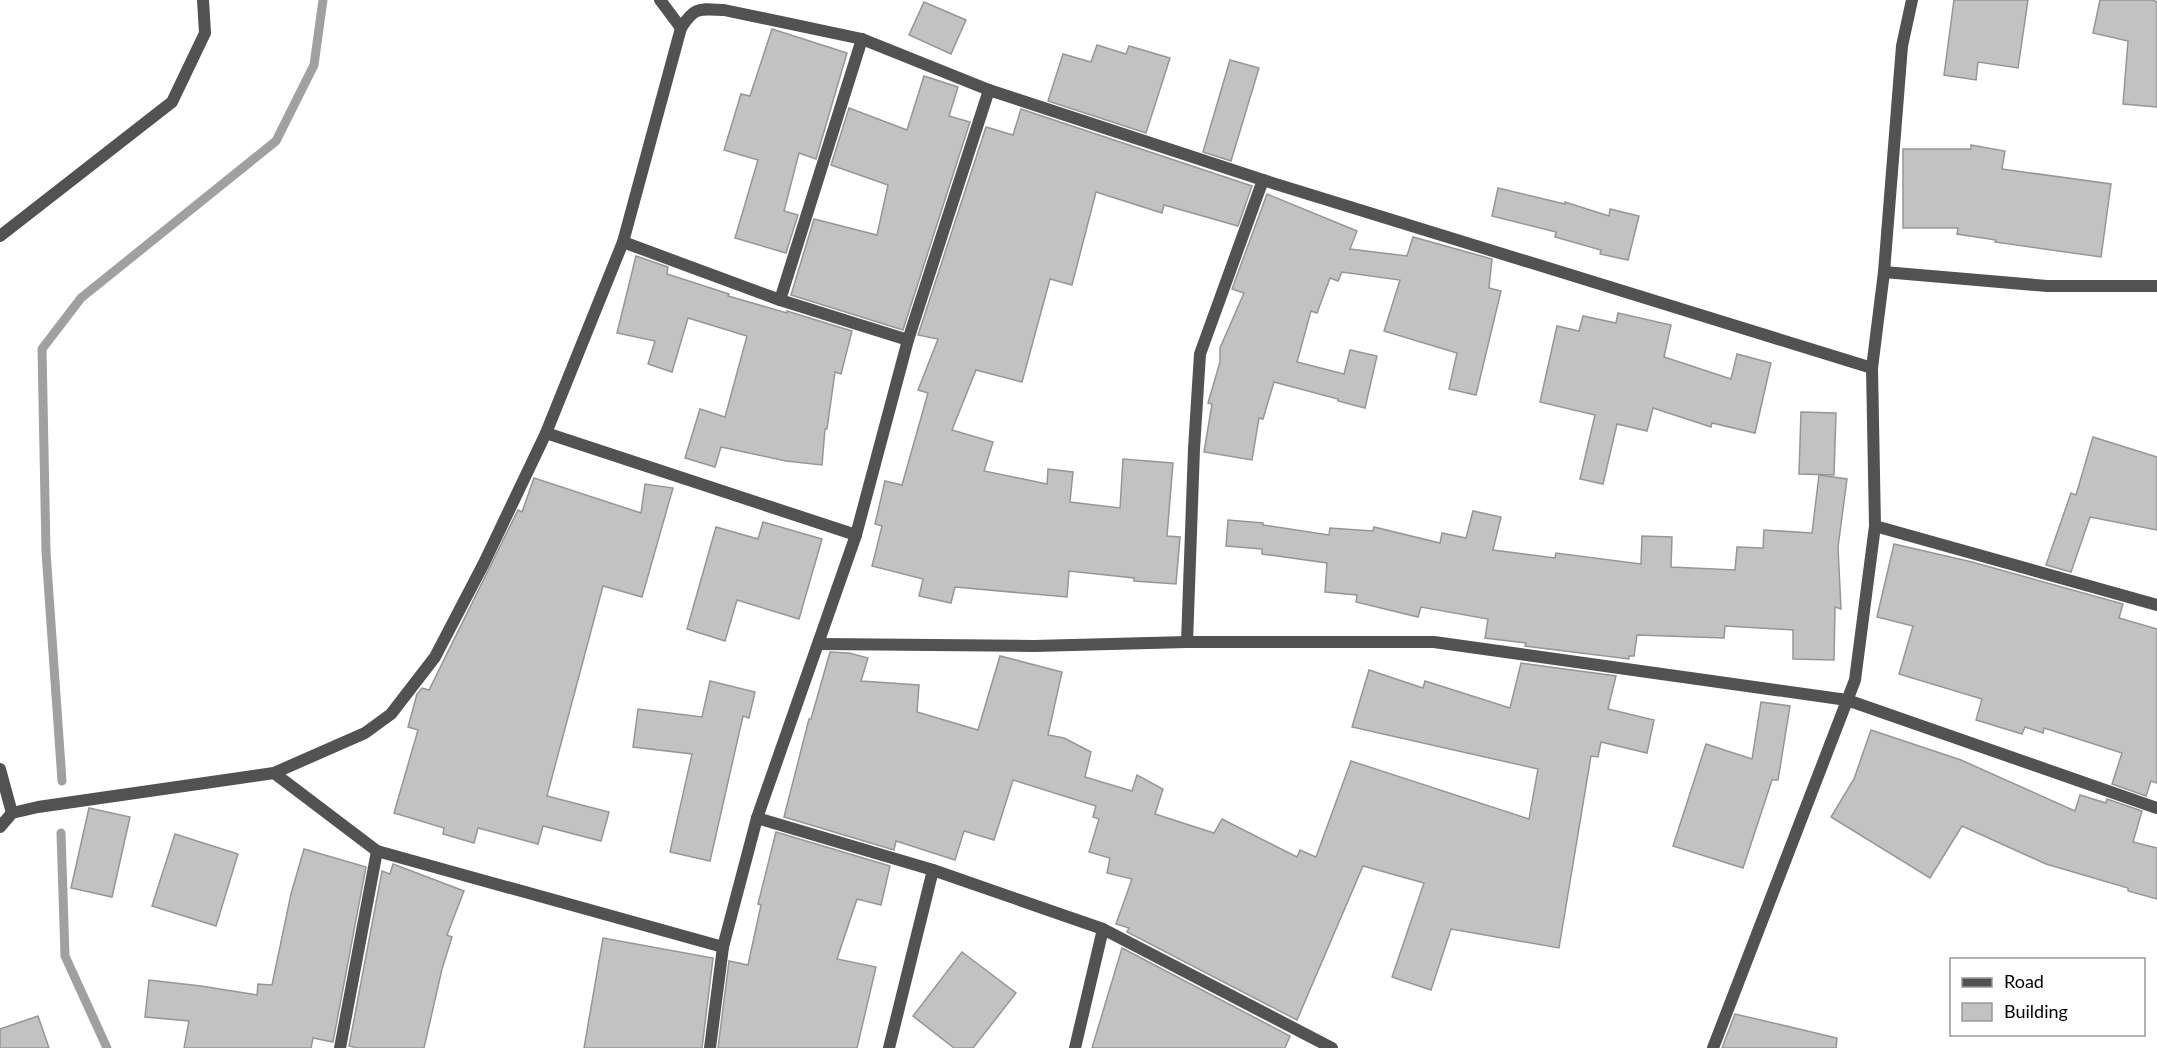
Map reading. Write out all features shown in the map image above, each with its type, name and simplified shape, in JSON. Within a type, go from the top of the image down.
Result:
[{"type":"street","points":[[0,236],[172,102],[205,33],[203,0]]},
{"type":"street","points":[[660,0],[681,28]]},
{"type":"street","points":[[1713,1048],[1855,680],[1875,526],[1872,368],[1884,272],[1902,46],[1912,0]]},
{"type":"street","points":[[0,827],[12,813],[274,772],[365,733],[391,714],[435,657],[484,563],[546,433],[623,242],[681,28],[690,13],[701,9],[724,10],[862,39],[989,90],[1263,180],[1872,368]]},
{"type":"street","points":[[780,300],[862,39]]},
{"type":"street","points":[[710,1048],[723,947],[757,818],[856,535],[908,340],[989,90]]},
{"type":"street","points":[[1187,642],[1200,354],[1263,180]]},
{"type":"street","points":[[623,242],[780,300],[908,340]]},
{"type":"street","points":[[1884,272],[2047,286],[2157,286]]},
{"type":"street","points":[[546,433],[856,535]]},
{"type":"street","points":[[1875,526],[2157,605]]},
{"type":"street","points":[[819,644],[1034,646],[1187,642],[1434,642],[1847,700],[2157,808]]},
{"type":"street","points":[[0,769],[12,813]]},
{"type":"street","points":[[274,772],[377,851],[723,947]]},
{"type":"street","points":[[757,818],[933,870],[1103,929],[1332,1048]]},
{"type":"street","points":[[340,1048],[377,851]]},
{"type":"street","points":[[889,1048],[933,870]]},
{"type":"street","points":[[1075,1048],[1103,929]]},
{"type":"building","points":[[1954,0],[2028,0],[2018,68],[1978,62],[1976,80],[1944,75]]},
{"type":"building","points":[[2100,0],[2153,0],[2157,2],[2157,107],[2123,104],[2128,41],[2093,33]]},
{"type":"building","points":[[924,2],[966,20],[951,54],[909,35]]},
{"type":"building","points":[[772,29],[847,53],[816,159],[799,153],[784,211],[798,215],[786,253],[735,238],[758,160],[724,150],[741,94],[750,96]]},
{"type":"building","points":[[1097,45],[1126,54],[1129,46],[1170,58],[1146,133],[1048,101],[1063,54],[1091,62]]},
{"type":"building","points":[[1230,60],[1259,68],[1231,161],[1203,152]]},
{"type":"building","points":[[924,76],[958,87],[949,116],[970,122],[903,330],[791,295],[814,219],[877,235],[888,185],[831,165],[849,108],[907,130]]},
{"type":"building","points":[[1021,109],[1252,186],[1238,226],[1164,205],[1162,213],[1096,192],[1072,285],[1050,279],[1022,382],[976,370],[952,430],[993,442],[984,471],[1047,484],[1048,469],[1073,472],[1070,502],[1120,508],[1123,459],[1173,463],[1167,536],[1180,537],[1176,584],[1134,581],[1134,578],[1069,571],[1067,597],[955,587],[951,603],[919,596],[923,579],[872,566],[882,526],[875,524],[885,481],[902,485],[928,393],[918,390],[938,339],[918,335],[986,127],[1013,135]]},
{"type":"building","points":[[1971,145],[2005,151],[2002,169],[2111,184],[2101,257],[1995,242],[1996,240],[1957,234],[1958,228],[1903,228],[1903,149],[1971,149]]},
{"type":"building","points":[[1498,188],[1565,204],[1565,202],[1609,216],[1610,209],[1639,216],[1628,260],[1600,254],[1601,250],[1555,237],[1556,232],[1492,216]]},
{"type":"building","points":[[1267,194],[1357,231],[1350,249],[1407,256],[1413,237],[1492,259],[1489,288],[1501,291],[1476,395],[1449,389],[1457,353],[1384,331],[1400,280],[1342,272],[1338,281],[1330,278],[1317,313],[1311,311],[1297,362],[1344,374],[1350,350],[1377,356],[1365,408],[1274,382],[1263,419],[1259,418],[1252,460],[1204,452],[1212,404],[1208,403],[1220,362],[1220,348],[1244,293],[1232,289]]},
{"type":"building","points":[[636,256],[668,267],[667,274],[729,294],[728,296],[852,331],[841,374],[835,372],[827,429],[825,429],[822,465],[786,461],[721,447],[715,467],[685,458],[700,409],[725,417],[747,336],[688,318],[672,372],[648,364],[655,341],[617,333]]},
{"type":"building","points":[[1618,313],[1671,325],[1664,357],[1731,379],[1737,354],[1771,363],[1755,433],[1712,423],[1711,427],[1653,408],[1647,431],[1617,424],[1603,484],[1580,479],[1595,415],[1540,402],[1557,326],[1579,331],[1583,316],[1616,323]]},
{"type":"building","points":[[1801,412],[1836,413],[1834,475],[1799,474]]},
{"type":"building","points":[[2093,437],[2157,457],[2157,530],[2090,517],[2071,572],[2046,565],[2071,493],[2076,495]]},
{"type":"building","points":[[1819,475],[1847,479],[1838,547],[1841,609],[1835,607],[1834,660],[1793,659],[1793,630],[1725,626],[1724,638],[1637,635],[1634,656],[1629,656],[1629,659],[1525,646],[1526,643],[1485,638],[1488,619],[1421,607],[1418,617],[1356,602],[1357,595],[1325,592],[1327,563],[1262,554],[1262,549],[1226,546],[1228,520],[1263,523],[1263,525],[1329,535],[1330,528],[1373,531],[1374,527],[1440,543],[1442,533],[1466,538],[1473,511],[1501,517],[1493,550],[1555,558],[1556,553],[1641,564],[1642,536],[1672,537],[1671,567],[1735,570],[1737,547],[1763,548],[1764,530],[1812,533]]},
{"type":"building","points":[[534,478],[641,513],[645,484],[673,488],[642,597],[603,586],[547,796],[609,812],[601,841],[543,826],[538,844],[478,828],[474,843],[443,834],[444,828],[394,813],[418,730],[408,727],[417,694],[422,688],[429,690],[518,510],[522,512]]},
{"type":"building","points":[[763,522],[822,539],[799,619],[737,600],[725,641],[687,629],[716,527],[758,539]]},
{"type":"building","points":[[1894,544],[1972,562],[2123,604],[2119,618],[2157,629],[2157,783],[2151,781],[2146,796],[2112,784],[2122,753],[2044,728],[2043,733],[2025,727],[2022,734],[1976,720],[1982,699],[1899,674],[1913,626],[1877,617]]},
{"type":"building","points":[[830,652],[849,653],[868,658],[861,681],[919,685],[917,712],[978,730],[1000,656],[1062,672],[1048,735],[1064,738],[1091,752],[1085,777],[1132,791],[1137,775],[1163,789],[1155,814],[1214,833],[1222,819],[1297,857],[1300,850],[1316,857],[1351,761],[1529,819],[1538,769],[1352,727],[1369,670],[1423,688],[1425,681],[1510,708],[1521,663],[1616,676],[1608,709],[1654,720],[1647,753],[1601,742],[1598,757],[1591,756],[1559,948],[1451,929],[1431,990],[1392,977],[1424,883],[1363,866],[1297,1020],[1127,932],[1129,928],[1116,924],[1132,879],[1107,873],[1110,858],[1089,852],[1099,819],[1093,817],[1096,806],[1013,780],[994,840],[964,831],[955,860],[896,841],[894,850],[784,817],[809,719],[811,719]]},
{"type":"building","points":[[710,681],[755,692],[749,718],[743,716],[710,861],[670,852],[692,754],[633,747],[638,709],[702,717]]},
{"type":"building","points":[[1761,702],[1790,706],[1778,780],[1772,780],[1743,868],[1673,846],[1706,744],[1752,759]]},
{"type":"building","points":[[1871,730],[1961,760],[2075,811],[2080,795],[2106,803],[2107,799],[2142,811],[2133,842],[2157,848],[2157,899],[2046,864],[1962,826],[1930,878],[1831,817],[1854,779]]},
{"type":"building","points":[[89,808],[130,817],[112,897],[71,888]]},
{"type":"building","points":[[776,832],[890,866],[881,905],[857,899],[837,959],[876,967],[857,1048],[718,1048],[729,961],[748,965],[761,905],[758,904]]},
{"type":"building","points":[[175,834],[238,854],[216,926],[152,906]]},
{"type":"building","points":[[304,849],[366,867],[333,1042],[313,1038],[311,1048],[184,1048],[189,1021],[145,1017],[149,980],[257,995],[258,984],[272,985],[291,894]]},
{"type":"building","points":[[393,864],[464,891],[447,935],[452,937],[442,969],[424,1048],[357,1048],[349,1046],[382,871],[390,874]]},
{"type":"building","points":[[603,938],[713,958],[702,1048],[584,1048]]},
{"type":"building","points":[[1122,948],[1290,1036],[1285,1048],[1092,1048]]},
{"type":"building","points":[[962,952],[1016,993],[973,1048],[954,1048],[913,1016]]},
{"type":"building","points":[[1735,1014],[1837,1038],[1836,1048],[1722,1048]]},
{"type":"building","points":[[38,1016],[49,1048],[0,1048],[0,1029]]},
{"type":"waterway","points":[[62,781],[46,552],[42,349],[81,298],[276,141],[314,65],[323,0]]},
{"type":"waterway","points":[[61,833],[65,956],[107,1048]]}]
